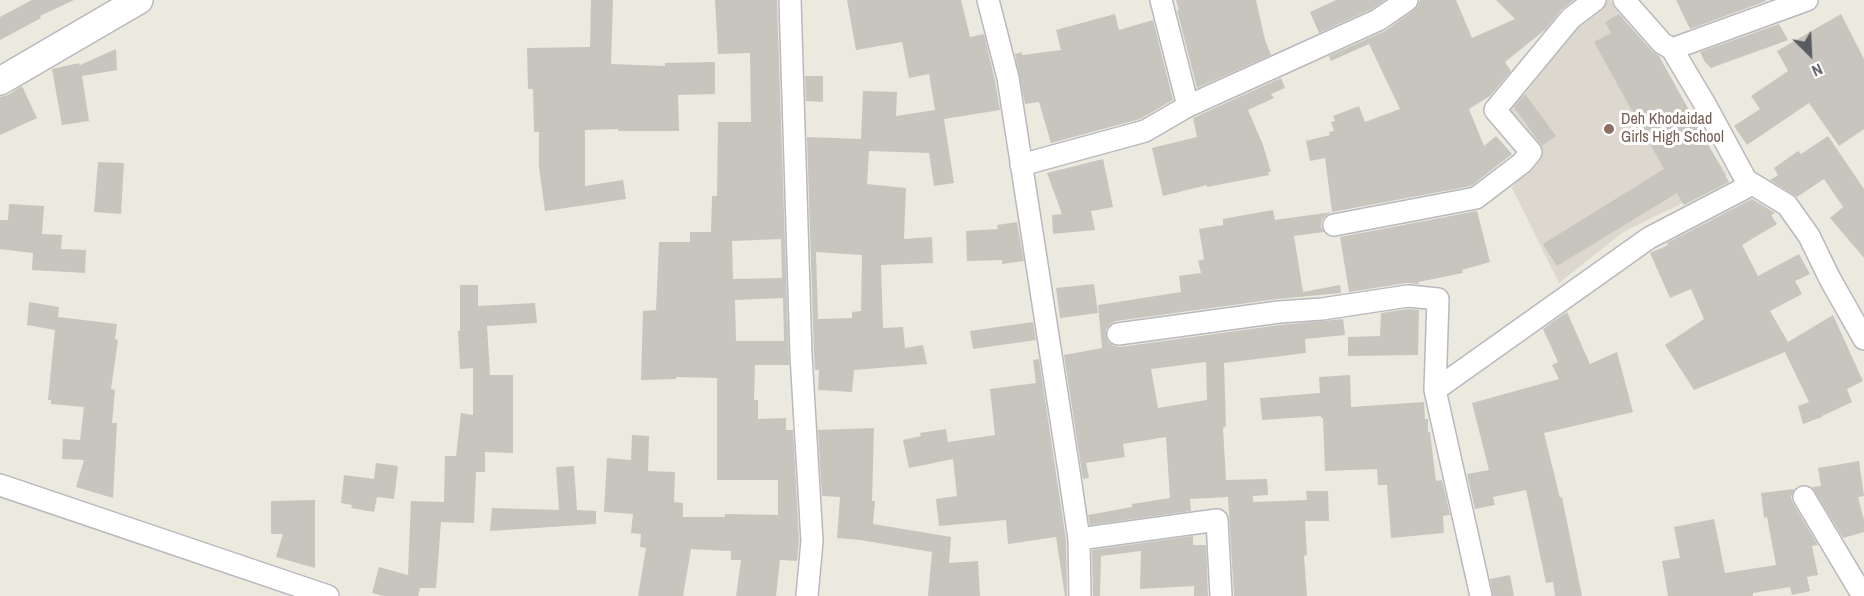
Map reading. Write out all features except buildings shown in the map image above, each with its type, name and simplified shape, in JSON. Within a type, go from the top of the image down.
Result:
[{"type":"street","points":[[0,81],[139,0]]},
{"type":"street","points":[[790,0],[801,355],[812,541],[807,596]]},
{"type":"street","points":[[988,0],[1008,78],[1079,539],[1080,596]]},
{"type":"street","points":[[1161,0],[1188,106]]},
{"type":"street","points":[[1021,165],[1145,131],[1188,106],[1374,10],[1407,0]]},
{"type":"street","points":[[1334,225],[1476,198],[1522,163],[1531,152],[1495,110],[1571,18],[1595,0]]},
{"type":"street","points":[[1624,0],[1662,43],[1672,49],[1746,180],[1787,205],[1809,236],[1864,339]]},
{"type":"street","points":[[1672,49],[1807,0]]},
{"type":"street","points":[[1435,390],[1649,238],[1745,188],[1746,180]]},
{"type":"street","points":[[1118,334],[1408,296],[1438,299],[1435,390],[1481,596]]},
{"type":"street","points":[[0,485],[328,596]]},
{"type":"street","points":[[1804,498],[1863,596]]},
{"type":"street","points":[[1079,539],[1217,520],[1221,596]]},
{"type":"shaded area","name":"Deh Khodaidad Girls High School","points":[[1605,0],[1610,0],[1727,174],[1724,183],[1623,232],[1559,283],[1512,188],[1536,150],[1505,108],[1525,94],[1564,43],[1577,18]]},
{"type":"place","name":"Deh Khodaidad Girls High School","points":[[1609,129]]}]
